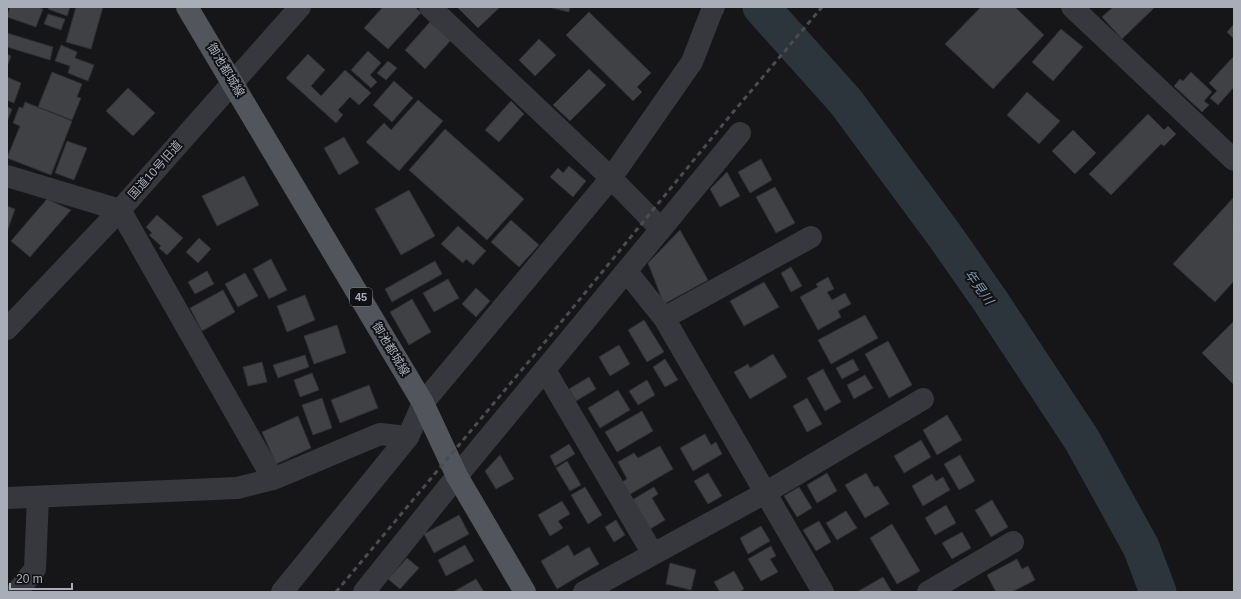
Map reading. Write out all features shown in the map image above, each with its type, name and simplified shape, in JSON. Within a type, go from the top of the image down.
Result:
[{"type":"main road","name":"御池都城線","points":[[187,7],[423,403],[457,476],[525,592]]},
{"type":"street","name":"国道10号旧道","points":[[7,329],[120,210],[300,7]]},
{"type":"street","points":[[430,7],[611,178],[661,228]]},
{"type":"street","points":[[1072,7],[1234,160]]},
{"type":"street","points":[[282,592],[408,437],[423,403],[611,178],[692,62],[710,9]]},
{"type":"street","points":[[364,592],[457,476],[627,272],[661,228],[740,133]]},
{"type":"street","points":[[7,176],[120,210],[273,479]]},
{"type":"street","points":[[664,318],[811,237]]},
{"type":"street","points":[[627,272],[664,318],[823,592]]},
{"type":"street","points":[[545,370],[653,554]]},
{"type":"street","points":[[584,592],[765,493],[923,399]]},
{"type":"street","points":[[7,498],[237,488],[273,479],[380,434],[408,437]]},
{"type":"street","points":[[17,592],[35,569],[38,497]]},
{"type":"street","points":[[928,592],[1013,542]]},
{"type":"building","points":[[10,7],[38,7],[43,9],[36,27],[7,17]]},
{"type":"building","points":[[49,7],[70,7],[67,16],[48,9]]},
{"type":"building","points":[[76,7],[103,7],[91,49],[66,42]]},
{"type":"building","points":[[383,7],[415,7],[421,13],[388,49],[364,28]]},
{"type":"building","points":[[457,7],[500,7],[478,28]]},
{"type":"building","points":[[548,7],[570,7],[569,12]]},
{"type":"building","points":[[981,7],[1015,7],[1044,35],[993,89],[945,44]]},
{"type":"building","points":[[1113,7],[1155,7],[1122,39],[1102,17]]},
{"type":"building","points":[[589,12],[651,73],[637,87],[642,92],[633,101],[566,35]]},
{"type":"building","points":[[48,14],[65,19],[61,30],[44,24]]},
{"type":"building","points":[[430,22],[451,40],[425,69],[405,50]]},
{"type":"building","points":[[1234,24],[1234,39],[1227,32]]},
{"type":"building","points":[[1061,29],[1083,47],[1053,81],[1032,62]]},
{"type":"building","points":[[7,33],[53,47],[50,60],[7,47]]},
{"type":"building","points":[[539,39],[556,55],[535,76],[519,60]]},
{"type":"building","points":[[61,45],[77,52],[75,58],[94,65],[88,81],[68,73],[70,66],[55,61]]},
{"type":"building","points":[[368,51],[381,63],[370,75],[377,82],[371,88],[351,70]]},
{"type":"building","points":[[7,54],[11,56],[7,67]]},
{"type":"building","points":[[308,54],[325,70],[311,86],[321,96],[345,70],[371,93],[359,105],[350,97],[338,110],[343,115],[336,123],[286,78]]},
{"type":"building","points":[[1234,56],[1234,87],[1218,105],[1210,98],[1217,91],[1209,83]]},
{"type":"building","points":[[388,61],[397,68],[386,80],[377,73]]},
{"type":"building","points":[[589,69],[606,85],[570,121],[553,105]]},
{"type":"building","points":[[52,72],[82,84],[77,97],[81,98],[72,120],[38,107]]},
{"type":"building","points":[[1191,72],[1212,92],[1204,101],[1209,105],[1202,112],[1174,86],[1180,79],[1183,81]]},
{"type":"building","points":[[7,77],[21,83],[14,103],[7,100]]},
{"type":"building","points":[[394,81],[413,98],[392,122],[373,105]]},
{"type":"building","points":[[128,88],[155,113],[133,136],[106,111]]},
{"type":"building","points":[[1027,92],[1060,121],[1039,144],[1007,115]]},
{"type":"building","points":[[418,100],[443,121],[399,171],[366,142],[384,123],[391,130]]},
{"type":"building","points":[[511,101],[524,114],[499,142],[485,130]]},
{"type":"building","points":[[25,102],[72,121],[51,175],[7,158],[20,126],[13,123],[19,107],[23,108]]},
{"type":"building","points":[[7,107],[12,109],[7,122]]},
{"type":"building","points":[[1148,114],[1164,130],[1168,126],[1176,134],[1164,146],[1161,144],[1111,195],[1089,174]]},
{"type":"building","points":[[445,129],[524,199],[487,240],[409,170]]},
{"type":"building","points":[[1073,130],[1096,153],[1075,174],[1052,151]]},
{"type":"building","points":[[344,137],[359,163],[339,175],[324,148]]},
{"type":"building","points":[[67,141],[87,148],[74,180],[55,173]]},
{"type":"building","points":[[761,159],[772,180],[750,193],[738,172]]},
{"type":"building","points":[[569,166],[586,181],[573,197],[550,177],[558,168],[563,173]]},
{"type":"building","points":[[727,172],[740,196],[720,207],[710,189]]},
{"type":"building","points":[[244,176],[259,205],[217,226],[202,196]]},
{"type":"building","points":[[775,187],[795,223],[776,233],[756,197]]},
{"type":"building","points":[[409,190],[435,236],[401,255],[375,209]]},
{"type":"building","points":[[1233,198],[1234,281],[1215,302],[1173,264]]},
{"type":"building","points":[[47,199],[71,210],[30,257],[11,241]]},
{"type":"building","points":[[7,206],[15,209],[7,232]]},
{"type":"building","points":[[157,215],[183,238],[167,255],[159,248],[161,246],[149,235],[152,233],[146,227]]},
{"type":"building","points":[[511,220],[539,245],[519,267],[491,242]]},
{"type":"building","points":[[458,226],[486,251],[473,265],[466,259],[463,263],[441,244]]},
{"type":"building","points":[[680,230],[708,280],[664,304],[648,263]]},
{"type":"building","points":[[199,238],[211,249],[198,263],[186,252]]},
{"type":"building","points":[[271,259],[287,290],[269,299],[253,269]]},
{"type":"building","points":[[435,261],[442,274],[392,302],[385,289]]},
{"type":"building","points":[[791,267],[802,286],[791,292],[781,273]]},
{"type":"building","points":[[207,271],[214,284],[195,294],[188,282]]},
{"type":"building","points":[[245,273],[258,296],[238,307],[225,284]]},
{"type":"building","points":[[828,277],[834,289],[827,292],[832,300],[845,293],[851,304],[838,311],[841,317],[818,330],[800,297],[818,287],[816,284]]},
{"type":"building","points":[[448,279],[459,298],[434,312],[423,293]]},
{"type":"building","points":[[764,282],[779,307],[744,326],[730,301]]},
{"type":"building","points":[[476,288],[490,301],[476,317],[462,304]]},
{"type":"building","points":[[223,290],[235,312],[202,331],[190,308]]},
{"type":"building","points":[[305,295],[315,320],[287,332],[277,306]]},
{"type":"building","points":[[412,299],[431,332],[409,345],[390,312]]},
{"type":"building","points":[[865,315],[878,338],[831,364],[818,340]]},
{"type":"building","points":[[644,320],[664,352],[647,362],[628,330]]},
{"type":"building","points":[[1234,321],[1234,385],[1202,353]]},
{"type":"building","points":[[337,325],[346,353],[314,364],[304,336]]},
{"type":"building","points":[[888,341],[912,385],[889,398],[865,354]]},
{"type":"building","points":[[619,345],[630,364],[610,376],[599,357]]},
{"type":"building","points":[[773,354],[787,377],[750,399],[734,372],[748,364],[750,368]]},
{"type":"building","points":[[305,355],[309,367],[278,378],[273,365]]},
{"type":"building","points":[[665,359],[678,380],[665,387],[653,367]]},
{"type":"building","points":[[853,359],[859,370],[842,379],[836,368]]},
{"type":"building","points":[[262,362],[267,382],[248,386],[243,367]]},
{"type":"building","points":[[823,369],[841,402],[825,411],[807,378]]},
{"type":"building","points":[[312,373],[319,390],[300,397],[294,380]]},
{"type":"building","points":[[865,375],[873,388],[854,399],[847,385]]},
{"type":"building","points":[[589,377],[596,389],[576,401],[569,389]]},
{"type":"building","points":[[647,380],[655,395],[638,405],[629,391]]},
{"type":"building","points":[[369,385],[378,408],[340,423],[331,400]]},
{"type":"building","points":[[618,390],[630,410],[600,428],[588,408]]},
{"type":"building","points":[[322,398],[332,428],[313,435],[302,405]]},
{"type":"building","points":[[807,398],[822,424],[807,432],[793,406]]},
{"type":"building","points":[[642,411],[653,431],[617,452],[605,432]]},
{"type":"building","points":[[947,415],[962,440],[937,455],[923,430]]},
{"type":"building","points":[[298,416],[311,448],[276,464],[262,432]]},
{"type":"building","points":[[705,434],[711,445],[716,442],[722,454],[693,471],[680,448]]},
{"type":"building","points":[[921,440],[931,457],[904,473],[894,456]]},
{"type":"building","points":[[569,444],[575,454],[555,466],[550,456]]},
{"type":"building","points":[[660,446],[673,469],[627,496],[620,483],[627,479],[618,462],[634,453],[638,458]]},
{"type":"building","points":[[500,455],[514,479],[496,489],[485,471]]},
{"type":"building","points":[[960,455],[975,481],[959,490],[944,464]]},
{"type":"building","points":[[567,461],[581,485],[570,491],[556,468]]},
{"type":"building","points":[[708,473],[722,496],[708,504],[694,481]]},
{"type":"building","points":[[827,473],[837,491],[817,503],[807,485]]},
{"type":"building","points":[[866,473],[874,487],[878,486],[889,504],[865,518],[845,485]]},
{"type":"building","points":[[932,474],[936,481],[943,477],[950,490],[923,506],[912,486]]},
{"type":"building","points":[[585,487],[602,515],[588,524],[571,495]]},
{"type":"building","points":[[654,487],[658,494],[652,498],[665,520],[650,529],[632,500]]},
{"type":"building","points":[[799,487],[812,508],[797,517],[784,496]]},
{"type":"building","points":[[992,500],[1008,527],[991,537],[975,510]]},
{"type":"building","points":[[562,501],[570,514],[558,521],[563,528],[550,536],[538,515]]},
{"type":"building","points":[[946,505],[956,523],[935,535],[925,518]]},
{"type":"building","points":[[846,511],[857,528],[837,540],[826,523]]},
{"type":"building","points":[[459,515],[469,534],[434,553],[424,534]]},
{"type":"building","points":[[616,520],[625,535],[614,542],[605,527]]},
{"type":"building","points":[[819,521],[831,542],[816,551],[803,530]]},
{"type":"building","points":[[892,524],[920,571],[897,584],[870,538]]},
{"type":"building","points":[[761,526],[770,541],[748,554],[740,538]]},
{"type":"building","points":[[962,532],[971,548],[952,559],[942,543]]},
{"type":"building","points":[[465,545],[474,561],[446,576],[438,560]]},
{"type":"building","points":[[568,545],[574,556],[589,547],[599,564],[557,589],[541,561]]},
{"type":"building","points":[[771,546],[776,556],[770,559],[778,572],[761,581],[748,559]]},
{"type":"building","points":[[407,558],[419,568],[400,589],[388,579]]},
{"type":"building","points":[[1017,559],[1022,569],[1028,566],[1035,580],[1012,592],[996,592],[987,575]]},
{"type":"building","points":[[670,563],[696,570],[691,590],[666,584]]},
{"type":"building","points":[[734,571],[744,589],[739,592],[720,592],[714,582]]},
{"type":"building","points":[[883,577],[892,592],[857,592]]},
{"type":"building","points":[[476,579],[484,592],[453,592]]},
{"type":"waterway","name":"年見川","points":[[761,7],[846,102],[945,236],[989,299],[1082,440],[1141,547],[1158,592]]},
{"type":"railway","points":[[336,592],[535,354],[729,117],[822,7]]}]
